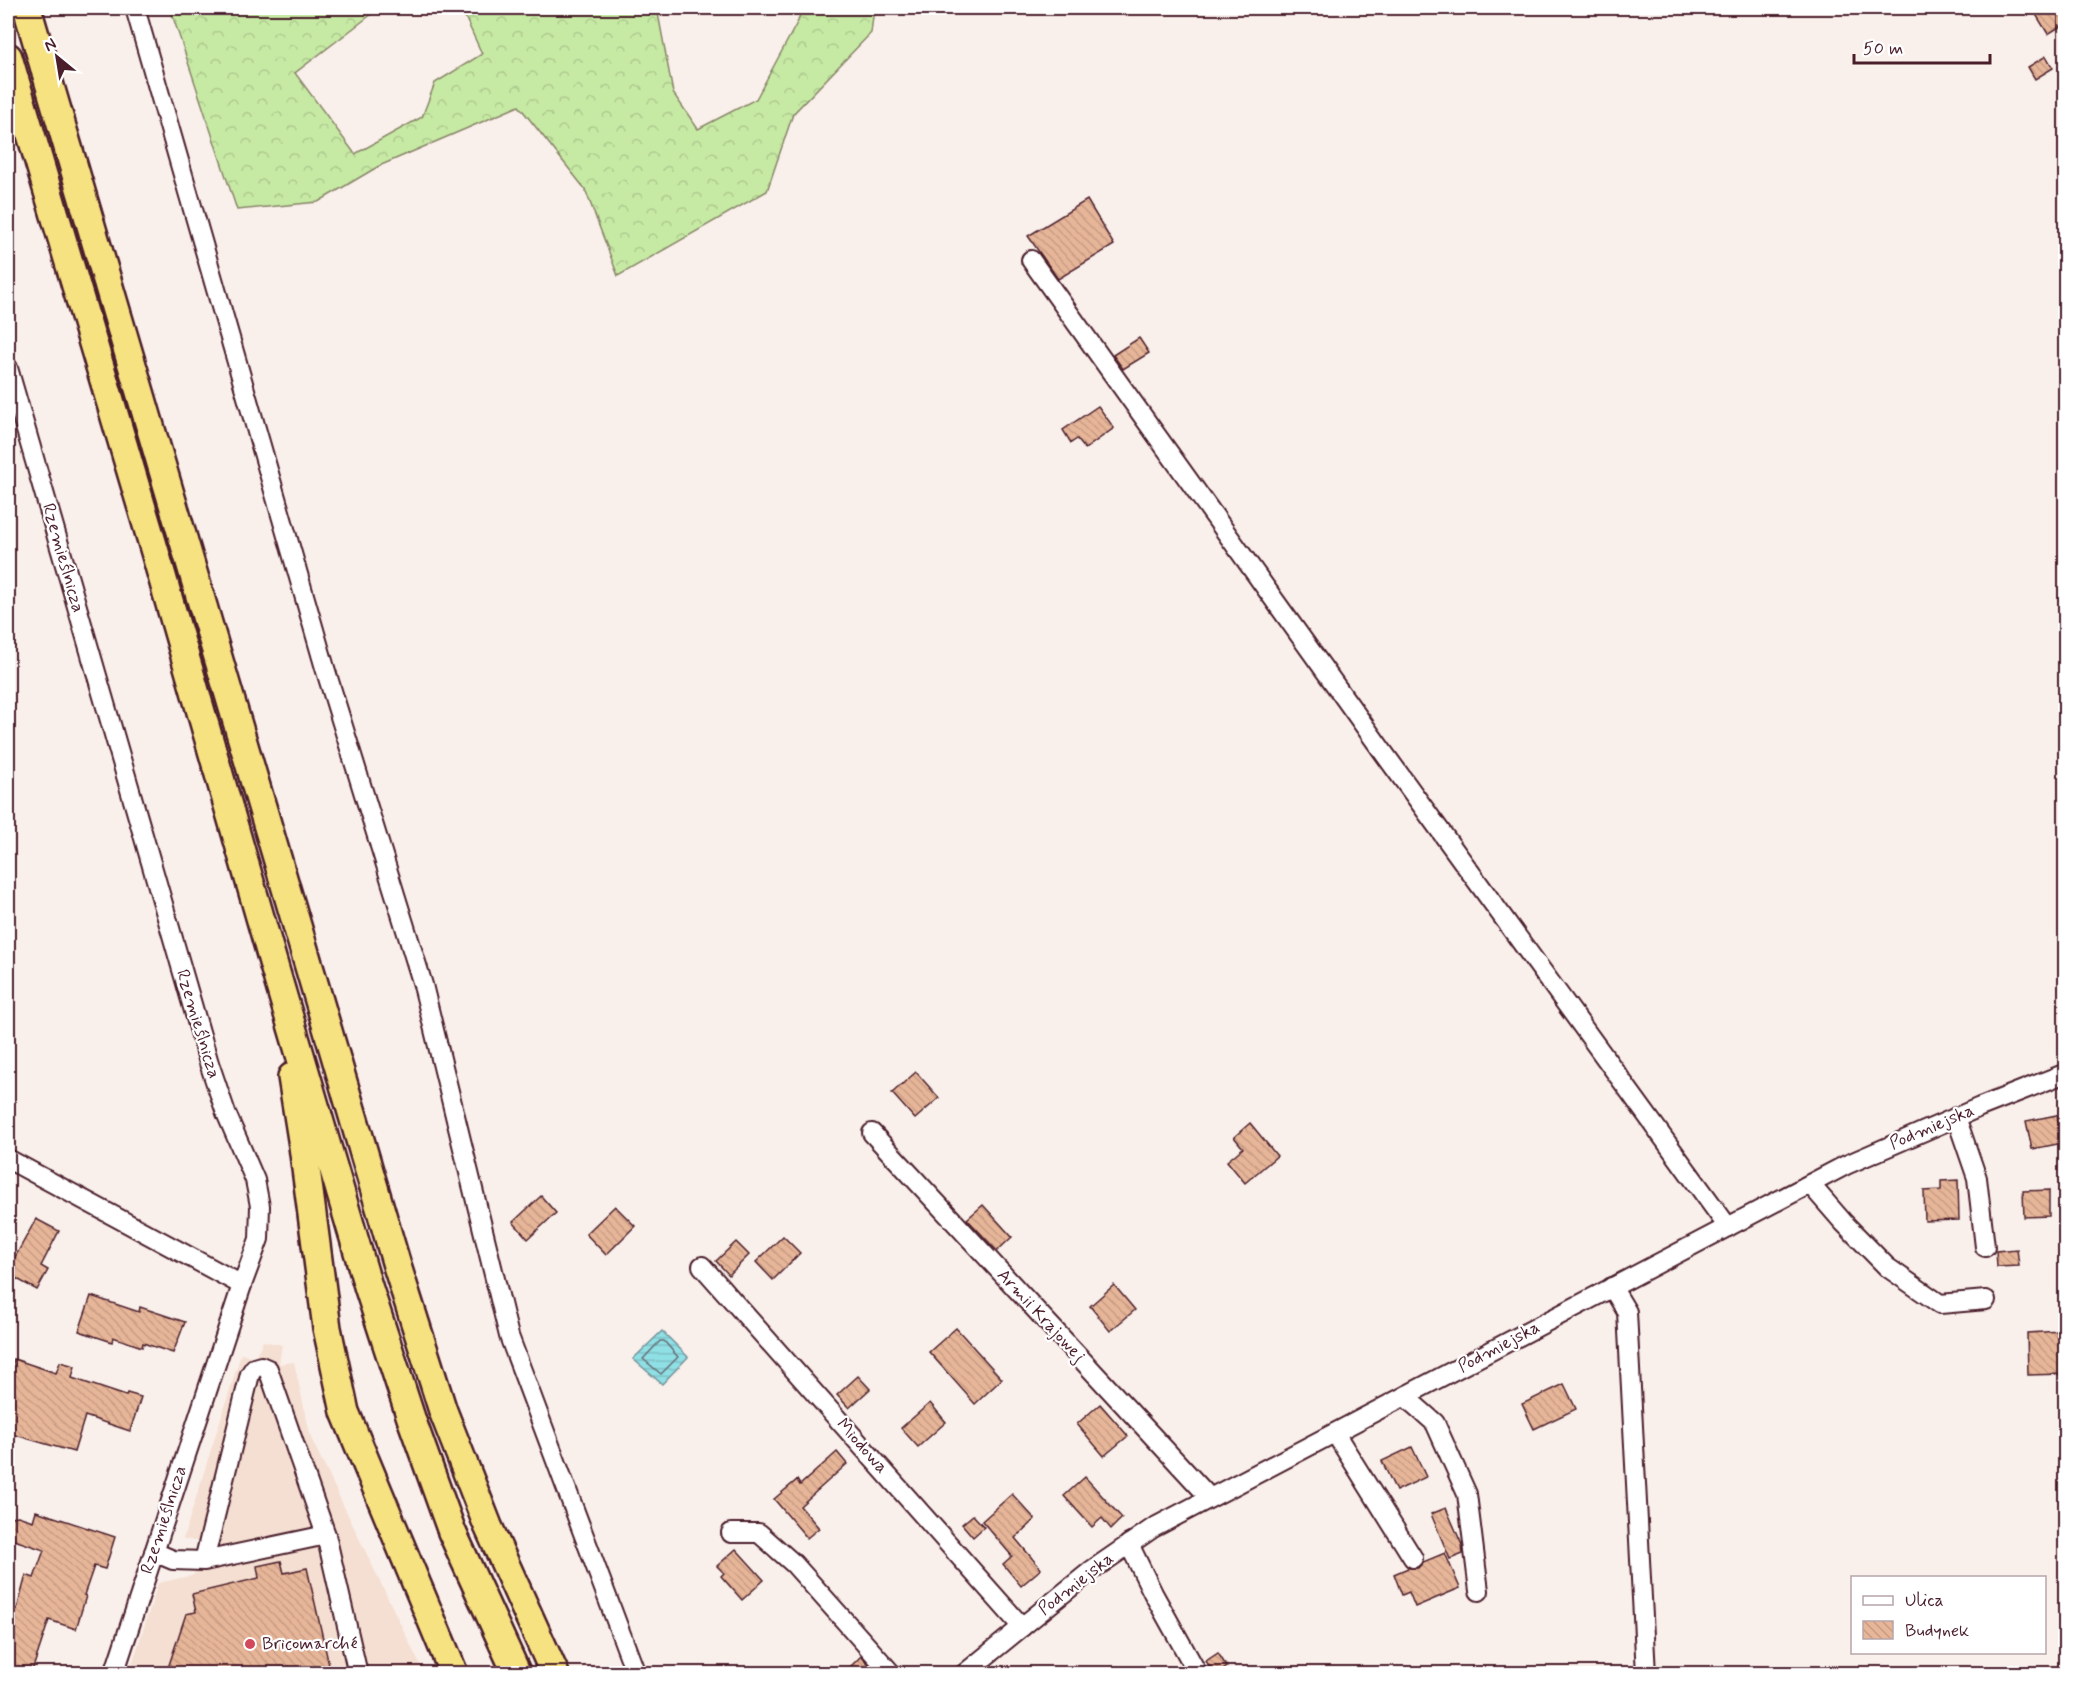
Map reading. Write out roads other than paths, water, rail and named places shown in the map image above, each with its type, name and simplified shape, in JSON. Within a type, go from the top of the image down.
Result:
[{"type":"highway","points":[[27,8],[398,1269],[443,1411],[488,1526],[555,1674]]},
{"type":"highway","points":[[8,57],[159,563],[368,1286],[412,1421],[452,1532],[517,1674]]},
{"type":"highway","points":[[279,983],[327,1328],[345,1412],[454,1674]]},
{"type":"street","points":[[135,8],[325,668],[423,985],[509,1336],[636,1674]]},
{"type":"street","points":[[1031,260],[1379,746],[1728,1227]]},
{"type":"street","name":"Rzemieślnicza","points":[[8,368],[209,1064],[226,1113],[255,1180],[260,1206],[258,1239],[114,1674]]},
{"type":"street","name":"Podmiejska","points":[[964,1674],[1092,1570],[1153,1528],[1846,1165],[1956,1117],[2066,1073]]},
{"type":"street","points":[[1956,1117],[1977,1178],[1985,1246]]},
{"type":"street","name":"Armii Krajowej","points":[[872,1133],[1210,1498]]},
{"type":"street","points":[[8,1159],[242,1285]]},
{"type":"street","points":[[1810,1184],[1887,1268],[1940,1304],[1986,1300]]},
{"type":"street","name":"Miodowa","points":[[702,1266],[1022,1627]]},
{"type":"street","points":[[1612,1287],[1628,1312],[1647,1674]]},
{"type":"street","points":[[204,1561],[250,1374],[254,1368],[261,1366],[268,1369],[326,1535],[358,1674]]},
{"type":"street","points":[[1407,1395],[1410,1401],[1435,1424],[1467,1494],[1479,1591]]},
{"type":"street","points":[[1335,1433],[1413,1558]]},
{"type":"street","points":[[731,1533],[759,1533],[794,1564],[892,1674]]},
{"type":"street","points":[[154,1552],[173,1560],[204,1561],[326,1535]]},
{"type":"street","points":[[1130,1544],[1153,1593],[1198,1674]]},
{"type":"water","points":[[662,1331],[688,1357],[662,1384],[633,1359]]},
{"type":"place","name":"Bricomarché","points":[[250,1644]]}]
